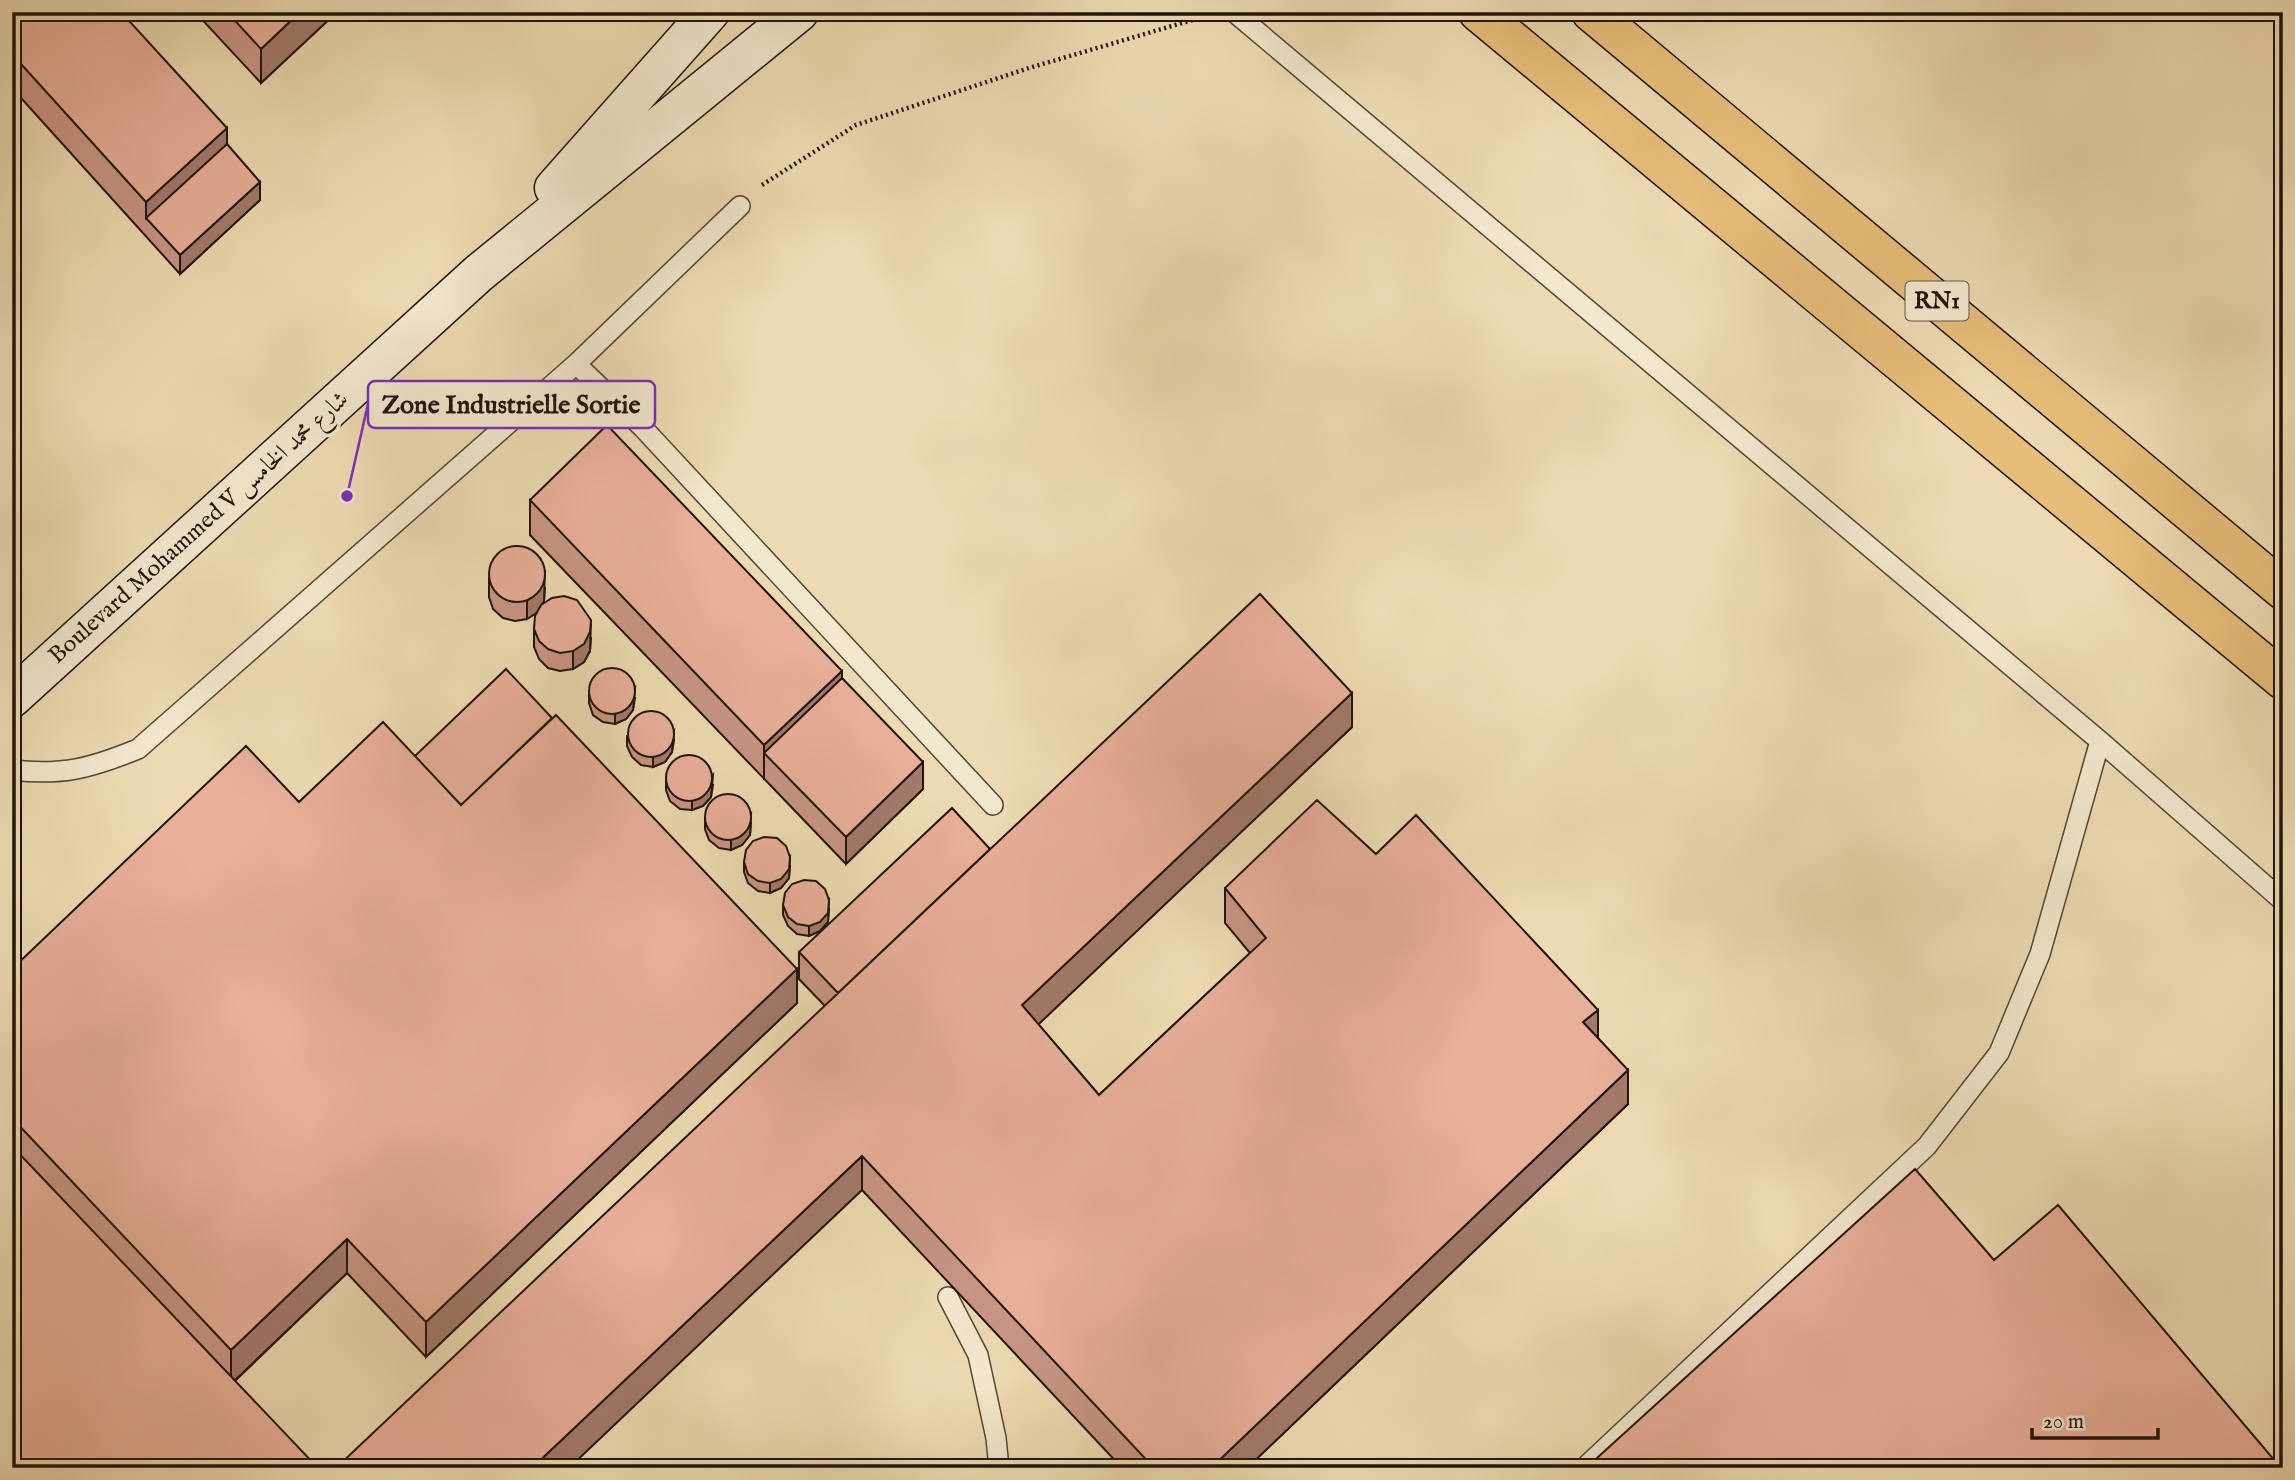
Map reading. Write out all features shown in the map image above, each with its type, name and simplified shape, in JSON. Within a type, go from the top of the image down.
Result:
[{"type":"highway","name":"RN1","points":[[1478,12],[2283,681]]},
{"type":"highway","name":"RN1","points":[[1591,12],[2283,590]]},
{"type":"main road","name":"Boulevard Mohammed V شارع محمد الخامس","points":[[479,273],[710,12]]},
{"type":"main road","name":"Boulevard Mohammed V شارع محمد الخامس","points":[[12,698],[479,273],[799,12]]},
{"type":"lane","points":[[1234,12],[2100,741],[2283,901]]},
{"type":"lane","points":[[12,769],[49,774],[97,765],[138,749],[576,363],[740,206]]},
{"type":"lane","points":[[576,363],[643,428],[993,805]]},
{"type":"lane","points":[[1584,1468],[1927,1146],[1999,1053],[2040,954],[2100,741]]},
{"type":"lane","points":[[948,1297],[978,1355],[996,1437],[999,1468]]},
{"type":"path","points":[[740,206],[765,183],[856,125],[1029,68],[1207,16]]},
{"type":"building","points":[[12,12],[121,12],[227,128],[146,202],[12,54]]},
{"type":"building","points":[[227,12],[300,12],[261,49]]},
{"type":"building","points":[[227,144],[260,182],[180,255],[146,218]]},
{"type":"building","points":[[607,425],[842,671],[764,745],[530,500]]},
{"type":"building","points":[[517,546],[528,548],[537,554],[543,563],[543,585],[537,594],[528,600],[517,602],[506,600],[497,594],[491,585],[489,574],[491,563],[497,554],[506,548]]},
{"type":"building","points":[[1260,594],[1352,693],[1022,1005],[1099,1095],[1266,938],[1225,888],[1317,800],[1376,854],[1416,815],[1598,1010],[1583,1022],[1628,1070],[1211,1468],[1154,1468],[862,1156],[532,1468],[336,1468]]},
{"type":"building","points":[[564,596],[577,600],[591,620],[590,632],[584,644],[573,651],[560,653],[548,649],[539,641],[534,629],[535,616],[541,605],[552,598]]},
{"type":"building","points":[[612,668],[628,675],[635,691],[628,707],[612,714],[596,707],[589,691],[596,675]]},
{"type":"building","points":[[506,669],[552,718],[461,805],[415,756]]},
{"type":"building","points":[[842,678],[923,762],[846,837],[764,753]]},
{"type":"building","points":[[651,711],[667,718],[674,734],[667,750],[651,757],[635,750],[628,734],[635,718]]},
{"type":"building","points":[[556,715],[797,969],[426,1322],[347,1239],[231,1350],[12,1118],[12,969],[246,746],[299,802],[383,722],[461,805]]},
{"type":"building","points":[[689,755],[705,762],[712,778],[705,794],[689,801],[673,794],[666,778],[673,762]]},
{"type":"building","points":[[728,794],[744,801],[751,817],[744,833],[728,840],[712,833],[705,817],[712,801]]},
{"type":"building","points":[[952,808],[990,849],[838,993],[799,952]]},
{"type":"building","points":[[764,837],[777,838],[786,846],[790,857],[789,869],[781,879],[770,883],[758,881],[748,874],[744,862],[746,850],[753,841]]},
{"type":"building","points":[[804,880],[816,881],[825,889],[829,900],[828,913],[820,922],[809,926],[797,924],[788,917],[783,905],[785,893],[792,884]]},
{"type":"building","points":[[12,1146],[318,1468],[12,1468]]},
{"type":"building","points":[[1915,1169],[1994,1260],[2058,1205],[2281,1468],[1586,1468]]},
{"type":"place","name":"Zone Industrielle Sortie","points":[[347,496]]}]
